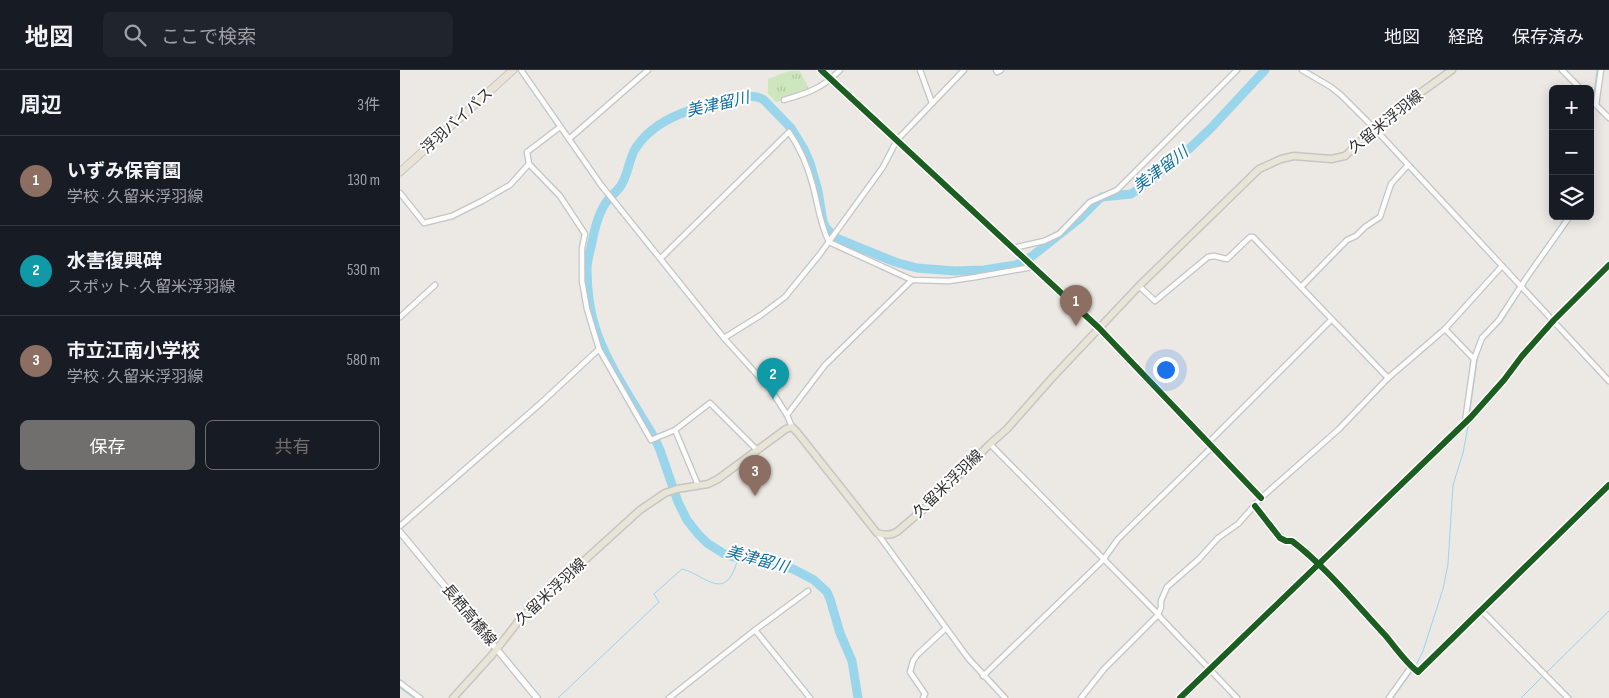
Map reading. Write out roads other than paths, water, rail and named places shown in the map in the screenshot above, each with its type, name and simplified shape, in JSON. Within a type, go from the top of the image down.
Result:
[{"type":"highway","name":"浮羽バイパス","points":[[400,172],[513,70]]},
{"type":"main road","name":"久留米浮羽線","points":[[877,532],[893,535],[933,501],[1007,429],[1140,286],[1259,169],[1281,159],[1294,156],[1331,159],[1346,156],[1388,116],[1452,70]]},
{"type":"main road","name":"久留米浮羽線","points":[[453,698],[492,655],[521,618],[640,510],[665,492],[708,484],[718,479],[777,434],[792,426]]},
{"type":"main road","points":[[792,426],[877,532]]},
{"type":"main road","name":"長栖高橋線","points":[[400,532],[537,698]]},
{"type":"street","points":[[521,70],[601,185],[724,338],[770,390],[788,415],[792,426]]},
{"type":"street","points":[[569,139],[648,70]]},
{"type":"street","points":[[821,70],[1099,328],[1261,498]]},
{"type":"street","points":[[784,100],[815,90],[831,80],[840,70]]},
{"type":"street","points":[[920,70],[932,103]]},
{"type":"street","points":[[724,338],[780,302],[797,284],[883,167],[897,140],[964,70]]},
{"type":"street","points":[[996,70],[997,72],[1001,70]]},
{"type":"street","points":[[1013,248],[1044,241],[1059,234],[1090,202],[1117,190],[1237,70]]},
{"type":"street","points":[[1302,70],[1336,91],[1375,129],[1609,381]]},
{"type":"street","points":[[1562,70],[1576,85]]},
{"type":"street","points":[[1594,98],[1601,70]]},
{"type":"street","points":[[1594,103],[1609,118]]},
{"type":"street","points":[[560,126],[527,152],[530,164],[560,196],[585,234],[582,248],[582,281],[587,309],[599,349],[651,440],[675,430],[710,403],[756,450]]},
{"type":"street","points":[[661,258],[789,132],[797,144],[810,177],[823,230],[829,241],[912,280],[935,282],[958,280],[1032,267]]},
{"type":"street","points":[[400,193],[424,222],[452,216],[510,184],[530,164]]},
{"type":"street","points":[[1301,287],[1347,240],[1356,236],[1380,217],[1391,184],[1408,165]]},
{"type":"street","points":[[1468,420],[1474,359],[1482,338],[1499,320],[1523,288],[1567,220]]},
{"type":"street","points":[[1140,286],[1156,301],[1208,257],[1214,256],[1227,259],[1250,237],[1253,237],[1388,378]]},
{"type":"street","points":[[1180,698],[1468,420],[1554,320],[1609,265]]},
{"type":"street","points":[[1081,698],[1104,669],[1158,615],[1167,587],[1199,559],[1218,538],[1238,524],[1261,498],[1339,429],[1388,378],[1445,330],[1502,266]]},
{"type":"street","points":[[788,415],[825,365],[912,280]]},
{"type":"street","points":[[400,317],[435,286]]},
{"type":"street","points":[[1208,442],[1332,320]]},
{"type":"street","points":[[1445,330],[1474,359]]},
{"type":"street","points":[[400,526],[599,349]]},
{"type":"street","points":[[675,430],[698,486]]},
{"type":"street","points":[[990,444],[1158,615],[1236,698]]},
{"type":"street","points":[[983,676],[1103,560],[1118,539],[1212,447]]},
{"type":"street","points":[[1255,506],[1280,538],[1292,541],[1318,564],[1386,637],[1411,667],[1418,672],[1609,485]]},
{"type":"street","points":[[877,532],[946,628],[983,676],[1004,698]]},
{"type":"street","points":[[669,698],[808,591]]},
{"type":"street","points":[[1481,610],[1568,698]]},
{"type":"street","points":[[923,698],[925,694],[922,688],[910,672],[913,661],[946,628]]},
{"type":"street","points":[[755,630],[810,698]]},
{"type":"street","points":[[1389,698],[1411,667]]},
{"type":"street","points":[[400,683],[420,698]]},
{"type":"waterway","name":"美津留川","points":[[858,698],[852,661],[840,633],[827,592],[814,580],[793,569],[759,558],[738,558],[726,555],[707,543],[698,534],[687,520],[678,502],[655,439],[602,347],[591,309],[588,261],[602,209],[623,183],[634,151],[650,132],[671,118],[695,108],[737,98],[748,96],[759,98],[764,100],[791,128],[804,149],[818,191],[823,222],[836,238],[895,262],[917,268],[955,271],[984,270],[1016,265],[1031,257],[1079,219],[1102,197],[1131,194],[1139,189],[1190,148],[1265,70]]},
{"type":"waterway","points":[[1594,94],[1597,70]]},
{"type":"waterway","points":[[1483,341],[1503,320],[1530,277],[1570,220]]},
{"type":"waterway","points":[[1469,417],[1478,354]]},
{"type":"waterway","points":[[1415,667],[1423,651],[1443,589],[1448,564],[1453,485],[1463,453],[1469,421]]},
{"type":"waterway","points":[[558,698],[659,602],[654,594],[682,569],[707,581],[721,584],[728,580],[738,558]]},
{"type":"waterway","points":[[1546,673],[1609,611]]},
{"type":"waterway","points":[[1393,698],[1413,670]]},
{"type":"waterway","points":[[1521,698],[1543,676]]},
{"type":"waterway","points":[[400,688],[414,698]]},
{"type":"place","name":"いずみ保育園","points":[[1076,326]]},
{"type":"place","name":"水害復興碑","points":[[773,399]]},
{"type":"place","name":"市立江南小学校","points":[[755,496]]}]
